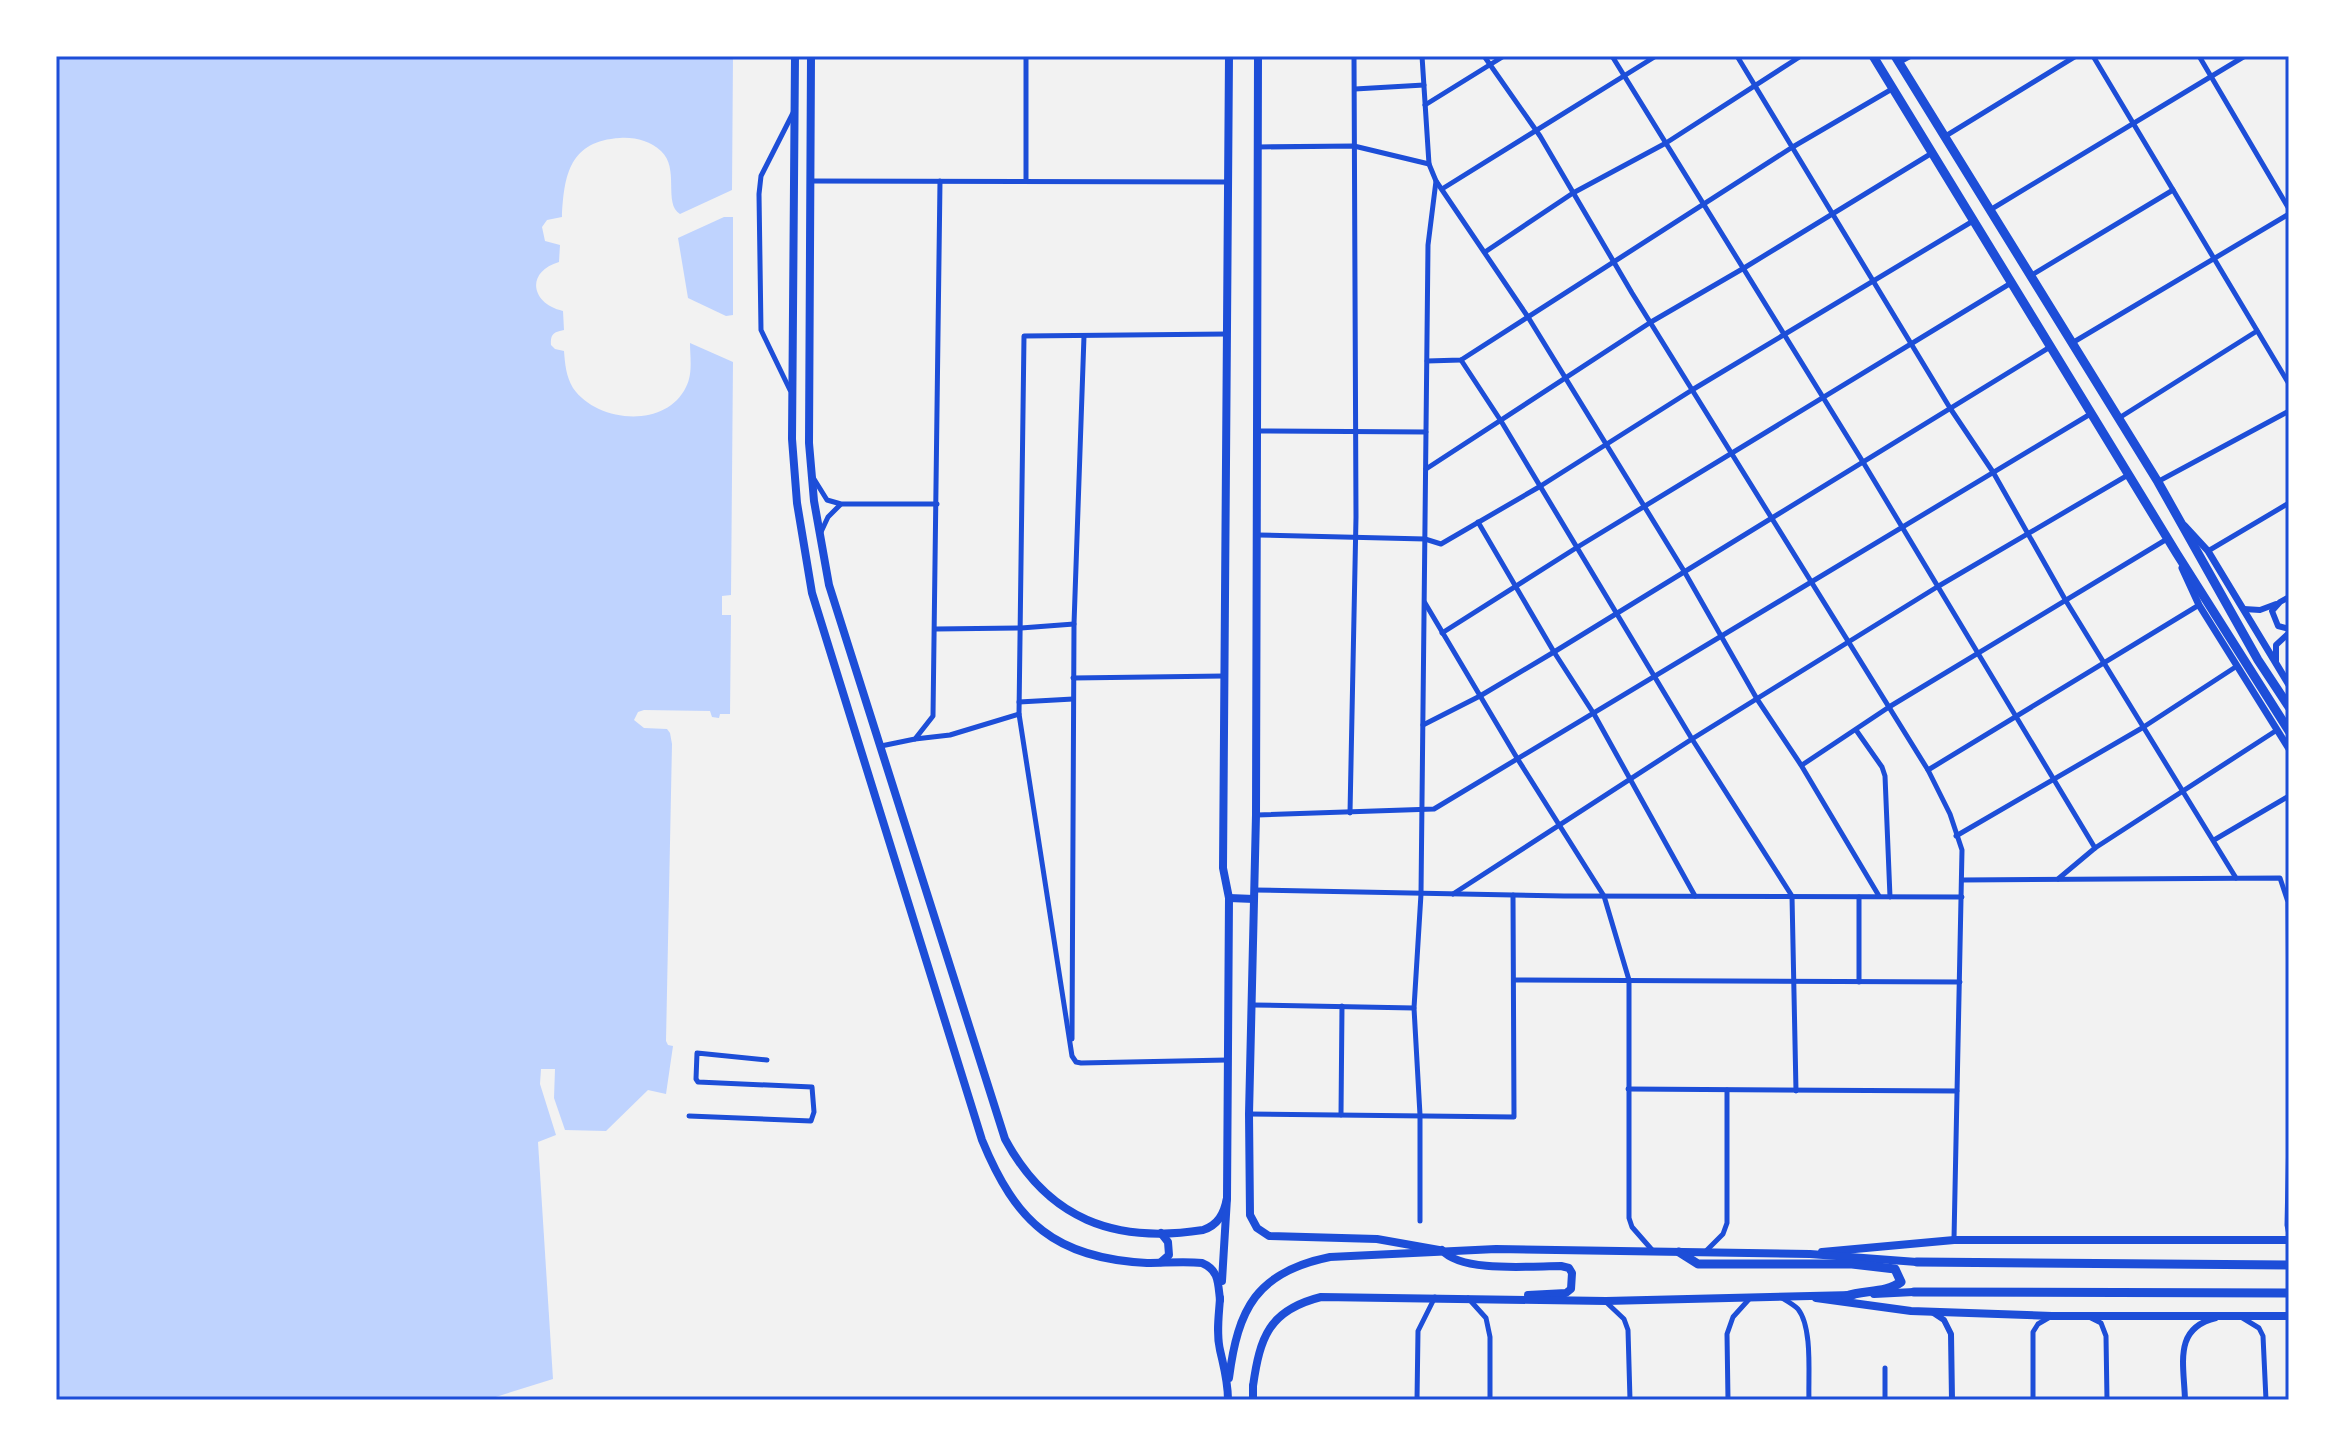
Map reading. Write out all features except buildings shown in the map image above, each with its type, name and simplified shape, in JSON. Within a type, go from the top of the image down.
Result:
[{"type":"highway","points":[[1873,56],[2177,554],[2289,731]]},
{"type":"highway","points":[[1897,59],[2158,482],[2258,660],[2289,707]]},
{"type":"highway","points":[[1679,1252],[1698,1264],[1852,1264],[1895,1269],[1901,1282],[1896,1286],[1862,1290],[1846,1296]]},
{"type":"highway","points":[[1917,1262],[2289,1265]]},
{"type":"highway","points":[[1914,1292],[2289,1293]]},
{"type":"main road","points":[[795,56],[792,439],[797,503],[812,593],[982,1140],[995,1173],[1021,1210],[1055,1241],[1070,1249],[1102,1257],[1196,1263],[1210,1267],[1218,1276],[1220,1300]]},
{"type":"main road","points":[[811,56],[809,443],[829,585],[1005,1139],[1025,1174],[1051,1200],[1079,1218],[1118,1229],[1161,1233],[1210,1228],[1221,1217],[1227,1198]]},
{"type":"main road","points":[[1229,56],[1223,868],[1229,898],[1228,1060],[1227,1198],[1220,1300],[1220,1348],[1229,1378]]},
{"type":"main road","points":[[1258,56],[1256,815],[1249,1208],[1257,1228],[1269,1236],[1377,1239],[1442,1250],[1448,1258],[1466,1263],[1561,1266],[1569,1268],[1572,1273],[1571,1289],[1566,1293],[1485,1299]]},
{"type":"main road","points":[[2176,516],[2208,551],[2289,685]]},
{"type":"main road","points":[[2177,554],[2199,605],[2289,749]]},
{"type":"main road","points":[[1229,898],[1254,894]]},
{"type":"main road","points":[[1160,1262],[1169,1255],[1170,1249],[1161,1233]]},
{"type":"main road","points":[[1810,1254],[1954,1240],[2289,1237]]},
{"type":"main road","points":[[1228,1400],[1234,1340],[1245,1311],[1260,1292],[1280,1275],[1330,1257],[1442,1250],[1653,1251],[1810,1254],[1917,1262]]},
{"type":"main road","points":[[1812,1298],[1914,1292]]},
{"type":"main road","points":[[1253,1400],[1263,1337],[1280,1315],[1294,1305],[1321,1297],[1606,1301],[1781,1297],[1932,1312],[2088,1317],[2289,1316]]},
{"type":"street","points":[[1026,56],[1026,180]]},
{"type":"street","points":[[1350,813],[1356,537],[1354,56]]},
{"type":"street","points":[[1422,56],[1429,164],[1436,181],[1528,317],[1607,444],[1757,699],[1801,765],[1879,896]]},
{"type":"street","points":[[1484,56],[1536,131],[1692,390],[1928,770],[1950,814],[1962,850],[1954,1240]]},
{"type":"street","points":[[1425,105],[1504,56]]},
{"type":"street","points":[[1612,56],[1863,462],[2095,848]]},
{"type":"street","points":[[1442,189],[1656,56]]},
{"type":"street","points":[[1737,56],[1950,408],[1993,472],[2142,728],[2236,878]]},
{"type":"street","points":[[1485,252],[1573,193],[1666,143],[1801,56]]},
{"type":"street","points":[[1897,59],[1911,56]]},
{"type":"street","points":[[1944,137],[2076,56]]},
{"type":"street","points":[[2093,56],[2289,384]]},
{"type":"street","points":[[2071,344],[2289,212],[2199,56]]},
{"type":"street","points":[[1990,211],[2245,56]]},
{"type":"street","points":[[1355,89],[1424,85]]},
{"type":"street","points":[[1427,361],[1461,360],[1791,148],[1893,89]]},
{"type":"street","points":[[792,394],[761,330],[759,194],[761,176],[794,111]]},
{"type":"street","points":[[1258,147],[1354,146],[1429,164]]},
{"type":"street","points":[[1426,469],[1651,322],[1933,153]]},
{"type":"street","points":[[810,181],[1229,182]]},
{"type":"street","points":[[915,739],[933,716],[940,181]]},
{"type":"street","points":[[1420,1221],[1420,1115],[1414,1008],[1421,894],[1428,245],[1436,181]]},
{"type":"street","points":[[2030,277],[2173,190]]},
{"type":"street","points":[[1258,535],[1425,539],[1441,544],[1974,220]]},
{"type":"street","points":[[1442,633],[2012,283]]},
{"type":"street","points":[[2118,419],[2257,331]]},
{"type":"street","points":[[1228,334],[1024,336],[1019,702],[1072,1056],[1081,1063],[1228,1060]]},
{"type":"street","points":[[1072,1056],[1073,678],[1084,336]]},
{"type":"street","points":[[1423,725],[1480,696],[1554,652],[2051,346]]},
{"type":"street","points":[[1461,360],[1501,421],[1692,739],[1792,896],[1796,1091]]},
{"type":"street","points":[[2158,482],[2289,411]]},
{"type":"street","points":[[1256,815],[1434,809],[2092,413]]},
{"type":"street","points":[[1258,431],[1426,432]]},
{"type":"street","points":[[1453,894],[1692,739],[1937,587],[2129,474]]},
{"type":"street","points":[[812,476],[827,500],[841,504],[937,504]]},
{"type":"street","points":[[2208,551],[2289,503]]},
{"type":"street","points":[[820,533],[828,517],[841,504]]},
{"type":"street","points":[[1478,522],[1594,714],[1695,896]]},
{"type":"street","points":[[1801,765],[1889,707],[2168,539]]},
{"type":"street","points":[[2244,609],[2260,610],[2289,597]]},
{"type":"street","points":[[2277,665],[2276,645],[2289,631],[2282,629],[2273,617],[2272,611],[2280,602]]},
{"type":"street","points":[[1424,603],[1604,896],[1629,980],[1629,1218],[1632,1227],[1653,1251]]},
{"type":"street","points":[[1928,770],[2199,605]]},
{"type":"street","points":[[936,629],[1074,624]]},
{"type":"street","points":[[1956,836],[2142,728],[2237,666]]},
{"type":"street","points":[[1073,678],[1226,676]]},
{"type":"street","points":[[1019,702],[1073,699]]},
{"type":"street","points":[[879,746],[950,735],[1019,714]]},
{"type":"street","points":[[1856,730],[1885,776],[1890,897]]},
{"type":"street","points":[[2058,879],[2095,848],[2277,730]]},
{"type":"street","points":[[2213,840],[2289,796]]},
{"type":"street","points":[[1962,880],[2280,878],[2288,902],[2289,1018]]},
{"type":"street","points":[[1254,894],[1962,897]]},
{"type":"street","points":[[1249,1114],[1514,1117],[1513,895]]},
{"type":"street","points":[[1859,897],[1859,982]]},
{"type":"street","points":[[1514,980],[1960,982]]},
{"type":"street","points":[[1253,1005],[1414,1008]]},
{"type":"street","points":[[1341,1115],[1342,1006]]},
{"type":"street","points":[[689,1116],[811,1121],[814,1112],[812,1087],[698,1082],[696,1079],[697,1053],[767,1060]]},
{"type":"street","points":[[1628,1089],[1957,1091]]},
{"type":"street","points":[[1704,1253],[1723,1234],[1727,1223],[1727,1090]]},
{"type":"street","points":[[2289,1134],[2289,1237]]},
{"type":"street","points":[[1417,1400],[1418,1331],[1435,1297]]},
{"type":"street","points":[[1728,1400],[1727,1334],[1733,1317],[1751,1297]]},
{"type":"street","points":[[1781,1297],[1797,1308],[1804,1325],[1809,1400]]},
{"type":"street","points":[[1467,1298],[1486,1318],[1490,1337],[1490,1400]]},
{"type":"street","points":[[1606,1301],[1624,1319],[1628,1330],[1630,1400]]},
{"type":"street","points":[[1932,1312],[1944,1320],[1951,1334],[1952,1400]]},
{"type":"street","points":[[2033,1400],[2033,1332],[2038,1324],[2052,1316]]},
{"type":"street","points":[[2240,1316],[2259,1328],[2263,1336],[2266,1400]]},
{"type":"street","points":[[2088,1317],[2101,1323],[2106,1336],[2107,1400]]},
{"type":"street","points":[[2185,1400],[2184,1354],[2187,1335],[2197,1324],[2224,1317]]},
{"type":"street","points":[[1885,1368],[1885,1400]]},
{"type":"water","points":[[56,56],[733,56],[732,190],[680,214],[673,202],[670,167],[661,151],[637,139],[603,140],[580,153],[573,162],[565,187],[562,217],[547,220],[542,227],[545,241],[560,245],[559,262],[541,273],[536,288],[544,302],[563,311],[564,330],[553,334],[551,345],[564,351],[569,379],[584,400],[614,414],[648,415],[676,401],[686,387],[690,371],[690,343],[733,362],[731,595],[722,596],[722,615],[731,615],[730,714],[720,714],[719,718],[712,717],[710,711],[644,710],[638,712],[634,720],[644,728],[667,729],[672,744],[666,1041],[673,1046],[666,1094],[648,1090],[606,1131],[565,1130],[554,1098],[555,1069],[541,1069],[540,1084],[556,1135],[538,1142],[553,1379],[486,1400],[56,1400]]},
{"type":"water","points":[[724,217],[733,217],[733,315],[726,316],[688,298],[678,238]]}]
